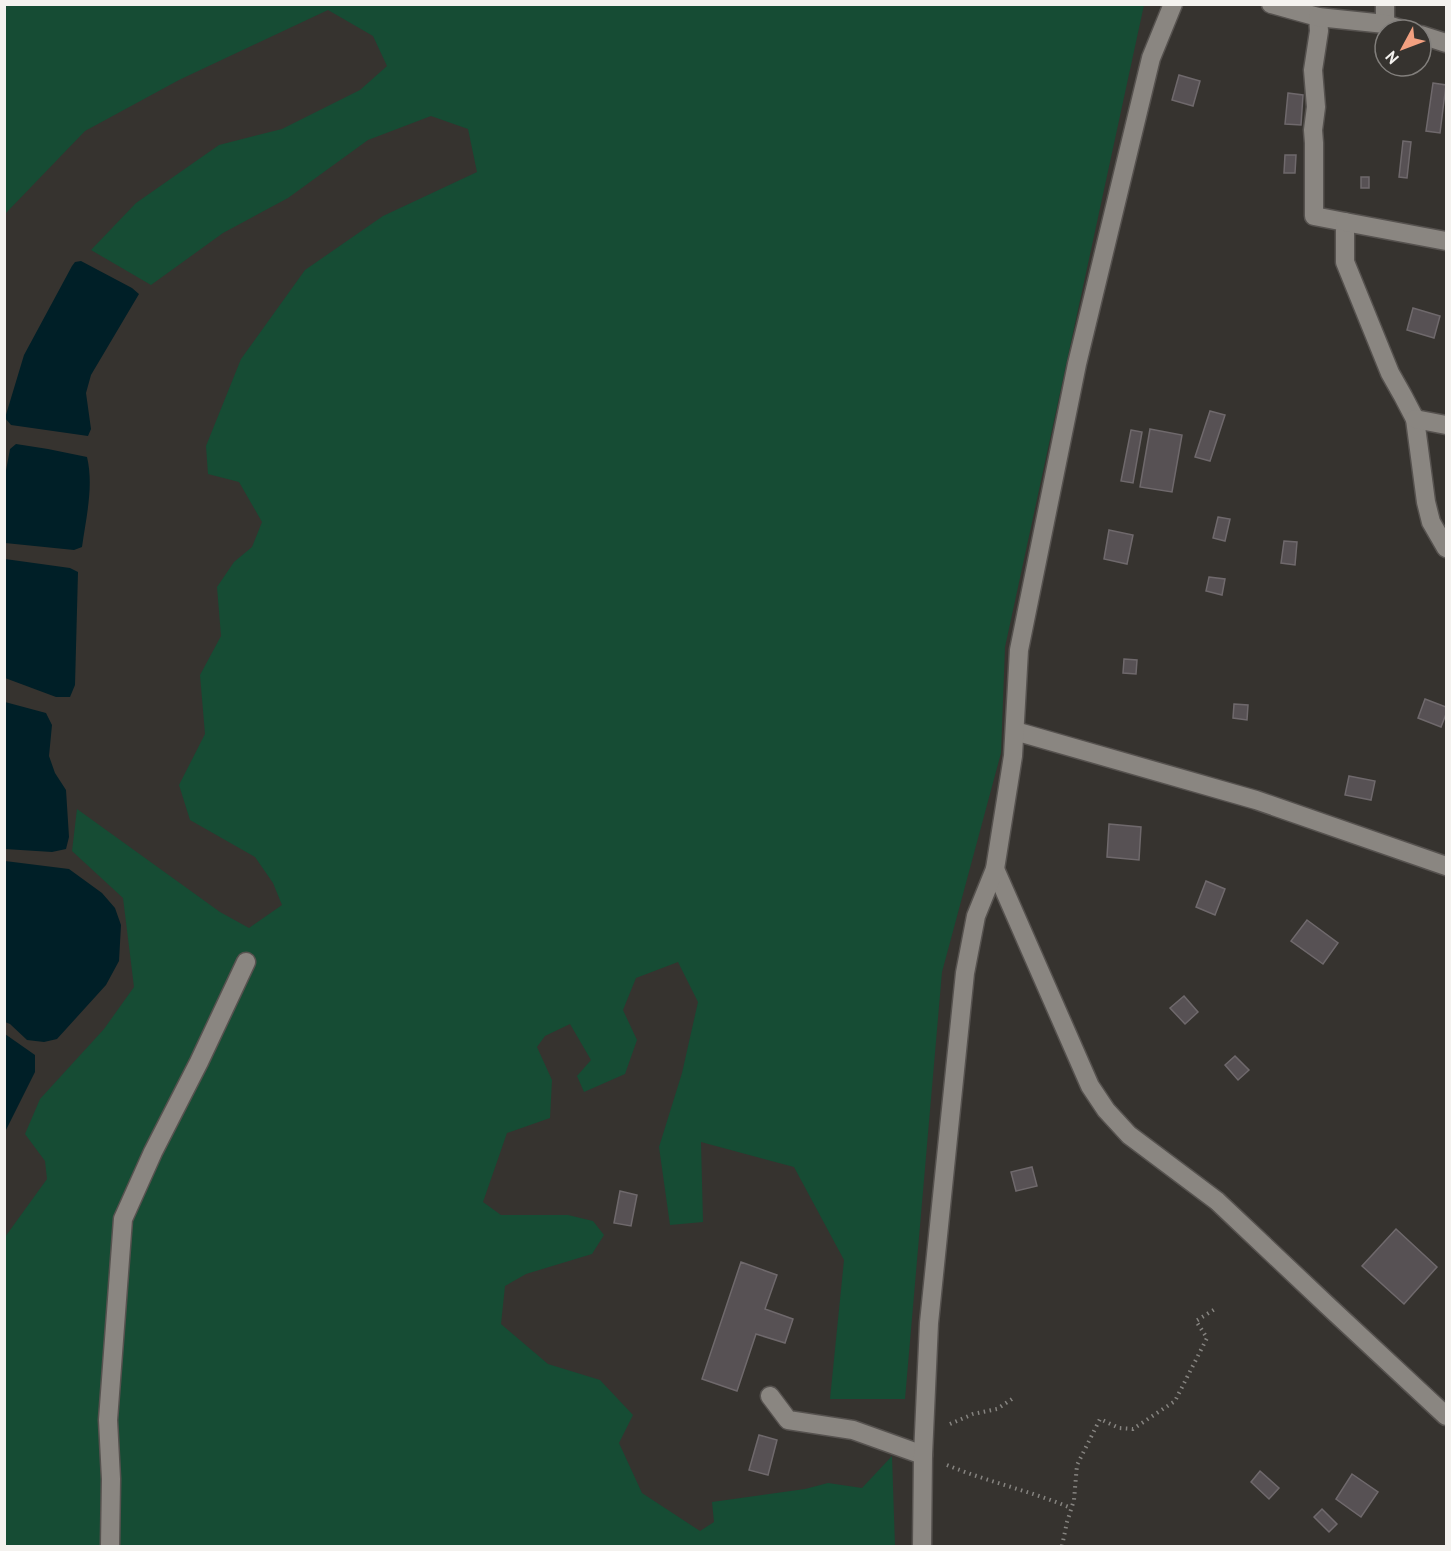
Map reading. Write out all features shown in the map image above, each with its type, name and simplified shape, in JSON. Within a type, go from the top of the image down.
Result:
[{"type":"street","points":[[922,1546],[923,1455],[929,1323],[965,973],[976,916],[995,869],[1013,756],[1019,650],[1077,364],[1151,58],[1173,4]]},
{"type":"street","points":[[1271,4],[1318,16],[1373,23]]},
{"type":"street","points":[[1318,16],[1319,32],[1313,70],[1316,107],[1313,130],[1314,216],[1446,241]]},
{"type":"street","points":[[1345,222],[1345,262],[1390,374],[1414,419],[1426,502],[1431,522],[1446,548]]},
{"type":"street","points":[[1414,419],[1446,425]]},
{"type":"street","points":[[1015,730],[1256,800],[1446,866]]},
{"type":"street","points":[[995,869],[1090,1086],[1106,1110],[1129,1135],[1217,1201],[1446,1416]]},
{"type":"street","points":[[110,1546],[111,1479],[108,1420],[123,1219],[153,1152],[200,1062],[246,962]]},
{"type":"street","points":[[770,1396],[788,1420],[853,1430],[923,1455]]},
{"type":"path","points":[[1062,1546],[1074,1500],[1077,1465],[1100,1419],[1119,1428],[1133,1429],[1175,1401],[1207,1338],[1196,1321],[1215,1309]]},
{"type":"path","points":[[924,1424],[941,1428],[973,1414],[997,1409],[1015,1396]]},
{"type":"path","points":[[923,1455],[973,1476],[1071,1508]]},
{"type":"green space","points":[[5,5],[1144,5],[1005,647],[1001,753],[942,972],[905,1399],[830,1399],[844,1260],[794,1167],[701,1142],[703,1222],[670,1225],[659,1147],[682,1073],[698,1002],[678,962],[636,978],[623,1010],[637,1040],[625,1074],[584,1092],[577,1076],[591,1060],[570,1024],[545,1036],[537,1047],[552,1080],[550,1118],[507,1133],[483,1202],[501,1215],[568,1215],[593,1221],[604,1235],[592,1254],[526,1274],[505,1286],[501,1324],[548,1364],[600,1380],[633,1415],[619,1443],[642,1493],[700,1531],[714,1522],[712,1502],[805,1489],[828,1483],[862,1488],[892,1456],[895,1546],[5,1546],[5,1237],[47,1179],[45,1161],[25,1134],[40,1099],[104,1029],[134,987],[123,898],[72,851],[77,809],[220,912],[249,928],[282,905],[273,883],[255,857],[190,820],[179,785],[205,734],[200,675],[221,636],[217,587],[234,562],[252,547],[262,522],[239,482],[208,474],[206,446],[241,359],[305,270],[383,216],[477,172],[468,129],[431,116],[368,140],[288,198],[223,233],[151,285],[91,250],[136,203],[219,145],[282,129],[360,90],[387,66],[373,36],[328,10],[179,80],[85,131],[5,214]]},
{"type":"water","points":[[81,261],[139,294],[91,375],[86,393],[91,429],[88,436],[11,425],[5,418],[24,355],[72,266],[75,262]]},
{"type":"water","points":[[16,444],[87,457],[90,491],[82,547],[74,550],[5,543],[5,476],[10,449]]},
{"type":"water","points":[[5,559],[70,568],[78,572],[75,685],[70,697],[56,697],[5,678]]},
{"type":"water","points":[[5,702],[46,713],[52,725],[49,756],[55,773],[66,790],[69,837],[66,849],[52,852],[5,849]]},
{"type":"water","points":[[5,861],[69,869],[102,893],[115,908],[121,925],[119,961],[106,985],[57,1039],[44,1042],[27,1040],[5,1022]]},
{"type":"water","points":[[5,1034],[35,1055],[35,1072],[5,1132]]},
{"type":"building","points":[[1179,75],[1200,81],[1193,106],[1172,100]]},
{"type":"building","points":[[1433,83],[1446,85],[1440,133],[1426,131]]},
{"type":"building","points":[[1288,93],[1303,95],[1301,125],[1285,124]]},
{"type":"building","points":[[1403,141],[1411,142],[1407,178],[1399,177]]},
{"type":"building","points":[[1285,155],[1296,155],[1295,173],[1284,173]]},
{"type":"building","points":[[1361,177],[1369,177],[1369,188],[1361,188]]},
{"type":"building","points":[[1413,308],[1440,316],[1434,338],[1407,330]]},
{"type":"building","points":[[1210,411],[1225,415],[1210,461],[1195,457]]},
{"type":"building","points":[[1150,429],[1182,435],[1172,492],[1140,487]]},
{"type":"building","points":[[1131,430],[1142,432],[1133,483],[1121,481]]},
{"type":"building","points":[[1218,517],[1230,519],[1225,541],[1213,538]]},
{"type":"building","points":[[1109,530],[1133,535],[1127,564],[1104,559]]},
{"type":"building","points":[[1284,541],[1297,542],[1295,565],[1281,563]]},
{"type":"building","points":[[1209,577],[1225,579],[1222,595],[1206,591]]},
{"type":"building","points":[[1124,659],[1137,660],[1136,674],[1123,673]]},
{"type":"building","points":[[1425,699],[1446,707],[1441,727],[1418,718]]},
{"type":"building","points":[[1234,704],[1248,705],[1247,720],[1233,718]]},
{"type":"building","points":[[1349,776],[1375,781],[1371,800],[1345,795]]},
{"type":"building","points":[[1109,824],[1141,827],[1139,860],[1107,857]]},
{"type":"building","points":[[1206,881],[1225,889],[1215,915],[1196,907]]},
{"type":"building","points":[[1307,920],[1338,943],[1323,964],[1291,941]]},
{"type":"building","points":[[1184,996],[1198,1012],[1185,1024],[1170,1008]]},
{"type":"building","points":[[1235,1056],[1249,1070],[1238,1080],[1225,1065]]},
{"type":"building","points":[[1032,1167],[1037,1186],[1016,1191],[1011,1172]]},
{"type":"building","points":[[620,1191],[637,1195],[631,1226],[614,1223]]},
{"type":"building","points":[[1396,1229],[1437,1267],[1404,1304],[1362,1266]]},
{"type":"building","points":[[741,1262],[777,1275],[765,1309],[793,1319],[785,1343],[756,1334],[737,1391],[702,1379]]},
{"type":"building","points":[[759,1435],[777,1440],[768,1475],[749,1470]]},
{"type":"building","points":[[1260,1471],[1279,1488],[1269,1499],[1251,1482]]},
{"type":"building","points":[[1352,1474],[1378,1492],[1361,1517],[1336,1499]]},
{"type":"building","points":[[1322,1509],[1337,1524],[1329,1532],[1314,1517]]}]
